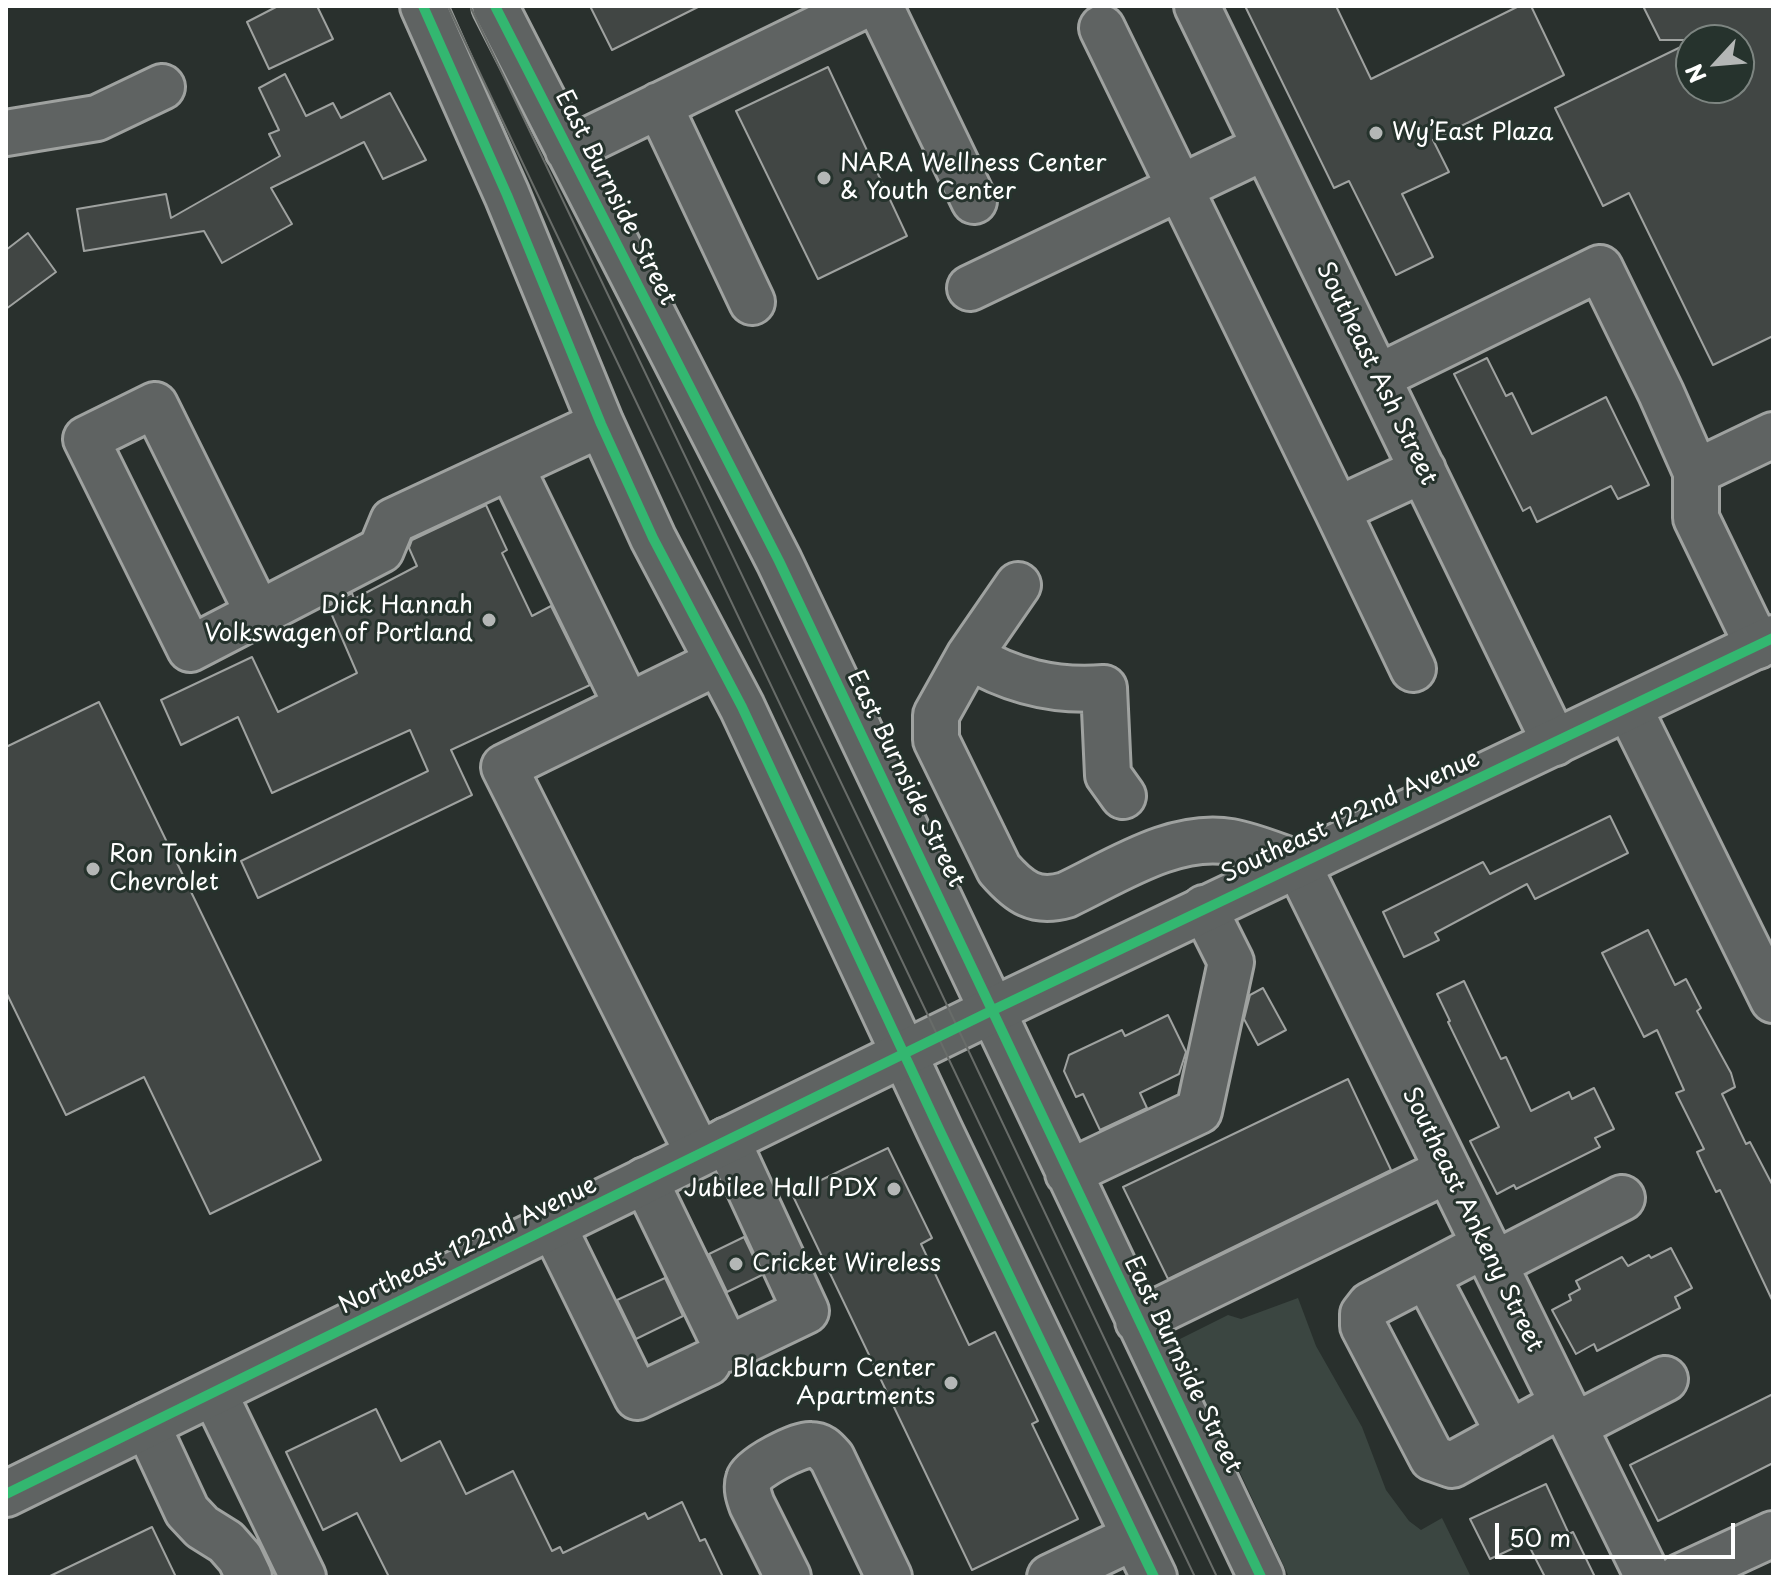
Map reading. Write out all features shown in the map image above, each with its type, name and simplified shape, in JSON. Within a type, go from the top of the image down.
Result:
[{"type":"street","points":[[423,6],[507,195],[601,424],[653,538],[749,721],[1154,1577]]},
{"type":"street","name":"East Burnside Street","points":[[495,6],[779,561],[1261,1577]]},
{"type":"street","points":[[568,150],[659,105],[792,21],[863,6]]},
{"type":"street","points":[[880,6],[974,201]]},
{"type":"street","name":"Southeast Ash Street","points":[[1197,6],[1555,743]]},
{"type":"street","points":[[1102,28],[1182,187],[1413,669]]},
{"type":"street","points":[[6,133],[97,118],[162,87]]},
{"type":"street","points":[[659,105],[752,302]]},
{"type":"street","points":[[970,288],[1265,147]]},
{"type":"street","points":[[1378,377],[1600,268],[1696,472],[1696,518],[1765,642]]},
{"type":"street","points":[[258,613],[155,405],[86,439],[190,649],[381,550],[393,521],[601,424]]},
{"type":"street","points":[[1696,472],[1773,435]]},
{"type":"street","points":[[511,467],[627,705]]},
{"type":"street","points":[[1337,510],[1423,470]]},
{"type":"street","points":[[1018,585],[969,656],[936,715],[936,740],[999,869],[1013,885],[1030,898],[1051,900],[1158,852],[1197,842],[1230,842],[1297,863]]},
{"type":"street","name":"Southeast 122nd Avenue","points":[[947,1032],[1765,642]]},
{"type":"street","points":[[969,656],[1018,680],[1078,690],[1104,688],[1108,775],[1123,796]]},
{"type":"street","points":[[645,1180],[727,1349],[806,1311],[712,1147],[504,767],[718,662]]},
{"type":"street","points":[[1629,708],[1773,1000]]},
{"type":"street","name":"Southeast Ankeny Street","points":[[1297,863],[1648,1577]]},
{"type":"street","points":[[1068,1173],[1199,1111],[1231,962],[1204,908]]},
{"type":"street","name":"Northeast 122nd Avenue","points":[[6,1494],[947,1032]]},
{"type":"street","points":[[1138,1321],[1448,1170]]},
{"type":"street","points":[[1622,1198],[1489,1255],[1427,1277],[1370,1305],[1363,1314],[1363,1326],[1432,1458],[1452,1465],[1509,1434],[1665,1379]]},
{"type":"street","points":[[553,1226],[637,1397],[708,1363]]},
{"type":"street","points":[[1427,1277],[1509,1434]]},
{"type":"street","points":[[214,1393],[303,1577]]},
{"type":"street","points":[[147,1425],[187,1511],[202,1527],[226,1542],[240,1558],[249,1577]]},
{"type":"street","points":[[788,1577],[752,1505],[748,1493],[749,1479],[754,1470],[802,1445],[814,1445],[823,1448],[832,1458],[889,1577]]},
{"type":"street","points":[[1680,1577],[1773,1534]]},
{"type":"street","points":[[1050,1577],[1134,1537]]},
{"type":"shaded area","points":[[1298,1298],[1316,1346],[1362,1427],[1386,1490],[1409,1521],[1421,1530],[1442,1518],[1471,1577],[1289,1577],[1221,1432],[1204,1408],[1186,1370],[1180,1339],[1228,1315],[1241,1319]]},
{"type":"building","points":[[278,6],[317,6],[333,39],[269,69],[247,22]]},
{"type":"building","points":[[590,6],[700,6],[612,50]]},
{"type":"building","name":"Wy’East Plaza","points":[[1245,6],[1336,6],[1371,79],[1519,6],[1531,6],[1564,75],[1433,140],[1449,172],[1402,194],[1433,257],[1396,275],[1349,181],[1334,188]]},
{"type":"building","points":[[1643,6],[1773,6],[1773,336],[1713,365],[1629,193],[1603,206],[1555,108],[1675,50],[1675,104],[1755,104],[1755,24],[1675,24],[1675,40],[1660,40]]},
{"type":"building","name":"NARA Wellness Center & Youth Center","points":[[828,67],[907,236],[818,279],[736,111]]},
{"type":"building","points":[[285,74],[306,116],[333,103],[341,118],[390,93],[426,160],[383,179],[364,142],[271,188],[292,224],[222,263],[204,231],[84,251],[77,209],[166,194],[171,218],[280,156],[269,134],[279,130],[259,88]]},
{"type":"building","points":[[28,233],[56,272],[6,309],[6,250]]},
{"type":"building","points":[[1487,358],[1506,396],[1512,393],[1532,434],[1606,397],[1649,485],[1618,499],[1611,486],[1537,522],[1530,507],[1523,511],[1454,374]]},
{"type":"building","points":[[486,505],[507,550],[502,553],[532,616],[551,606],[590,685],[451,750],[472,795],[258,898],[241,861],[428,771],[410,730],[272,793],[238,717],[181,745],[161,700],[252,657],[278,712],[357,673],[328,606],[352,593],[354,599],[417,566],[409,548],[412,540]]},
{"type":"building","name":"Ron Tonkin Chevrolet","points":[[99,702],[321,1160],[210,1214],[144,1077],[66,1115],[6,992],[6,747]]},
{"type":"building","points":[[1610,816],[1628,853],[1535,899],[1527,884],[1435,933],[1439,940],[1404,957],[1383,912],[1483,862],[1490,874]]},
{"type":"building","points":[[1648,930],[1675,985],[1686,979],[1701,1008],[1697,1011],[1731,1073],[1735,1087],[1722,1094],[1746,1144],[1750,1142],[1773,1186],[1773,1302],[1720,1190],[1716,1192],[1697,1152],[1704,1149],[1676,1093],[1684,1090],[1657,1030],[1644,1037],[1602,953]]},
{"type":"building","points":[[1464,981],[1501,1059],[1506,1057],[1531,1111],[1569,1092],[1572,1099],[1594,1088],[1614,1129],[1595,1138],[1600,1147],[1516,1189],[1514,1185],[1497,1194],[1470,1141],[1499,1127],[1437,994]]},
{"type":"building","points":[[1263,988],[1286,1030],[1258,1045],[1244,1019],[1250,995]]},
{"type":"building","points":[[1168,1015],[1186,1052],[1179,1074],[1140,1093],[1147,1108],[1100,1130],[1083,1094],[1076,1097],[1064,1071],[1069,1055],[1122,1030],[1125,1036]]},
{"type":"building","points":[[1348,1079],[1391,1170],[1168,1279],[1123,1187]]},
{"type":"building","name":"Blackburn Center Apartments","points":[[888,1148],[932,1238],[921,1244],[969,1345],[995,1332],[1038,1421],[1032,1424],[1078,1519],[972,1570],[792,1194]]},
{"type":"building","name":"Cricket Wireless","points":[[744,1237],[762,1275],[727,1292],[709,1254]]},
{"type":"building","points":[[1671,1248],[1692,1288],[1675,1297],[1680,1308],[1597,1351],[1594,1344],[1576,1354],[1552,1310],[1571,1300],[1569,1295],[1580,1289],[1576,1281],[1622,1257],[1628,1266]]},
{"type":"building","points":[[665,1278],[683,1316],[636,1339],[617,1300]]},
{"type":"building","points":[[1773,1394],[1773,1463],[1658,1521],[1630,1465]]},
{"type":"building","points":[[376,1409],[401,1461],[440,1441],[466,1494],[513,1471],[552,1551],[560,1547],[563,1553],[645,1513],[648,1519],[682,1502],[700,1541],[705,1539],[723,1577],[389,1577],[357,1513],[323,1530],[286,1452]]},
{"type":"building","points":[[1546,1484],[1569,1534],[1573,1532],[1595,1577],[1545,1577],[1527,1542],[1490,1559],[1470,1519]]},
{"type":"building","points":[[152,1527],[176,1577],[48,1577]]},
{"type":"tram line","points":[[448,6],[1195,1577]]},
{"type":"tram line","points":[[470,6],[1217,1577]]},
{"type":"cycle path","points":[[423,6],[507,195],[601,424],[653,538],[742,707],[940,1131],[1154,1577]]},
{"type":"cycle path","points":[[495,6],[779,561],[1261,1577]]},
{"type":"cycle path","points":[[6,1494],[989,1012],[1773,638]]},
{"type":"place","name":"Wy’East Plaza","points":[[1376,133]]},
{"type":"place","name":"NARA Wellness Center & Youth Center","points":[[824,178]]},
{"type":"place","name":"Dick Hannah Volkswagen of Portland","points":[[489,620]]},
{"type":"place","name":"Ron Tonkin Chevrolet","points":[[93,869]]},
{"type":"place","name":"Jubilee Hall PDX","points":[[894,1189]]},
{"type":"place","name":"Cricket Wireless","points":[[736,1264]]},
{"type":"place","name":"Blackburn Center Apartments","points":[[951,1383]]}]
